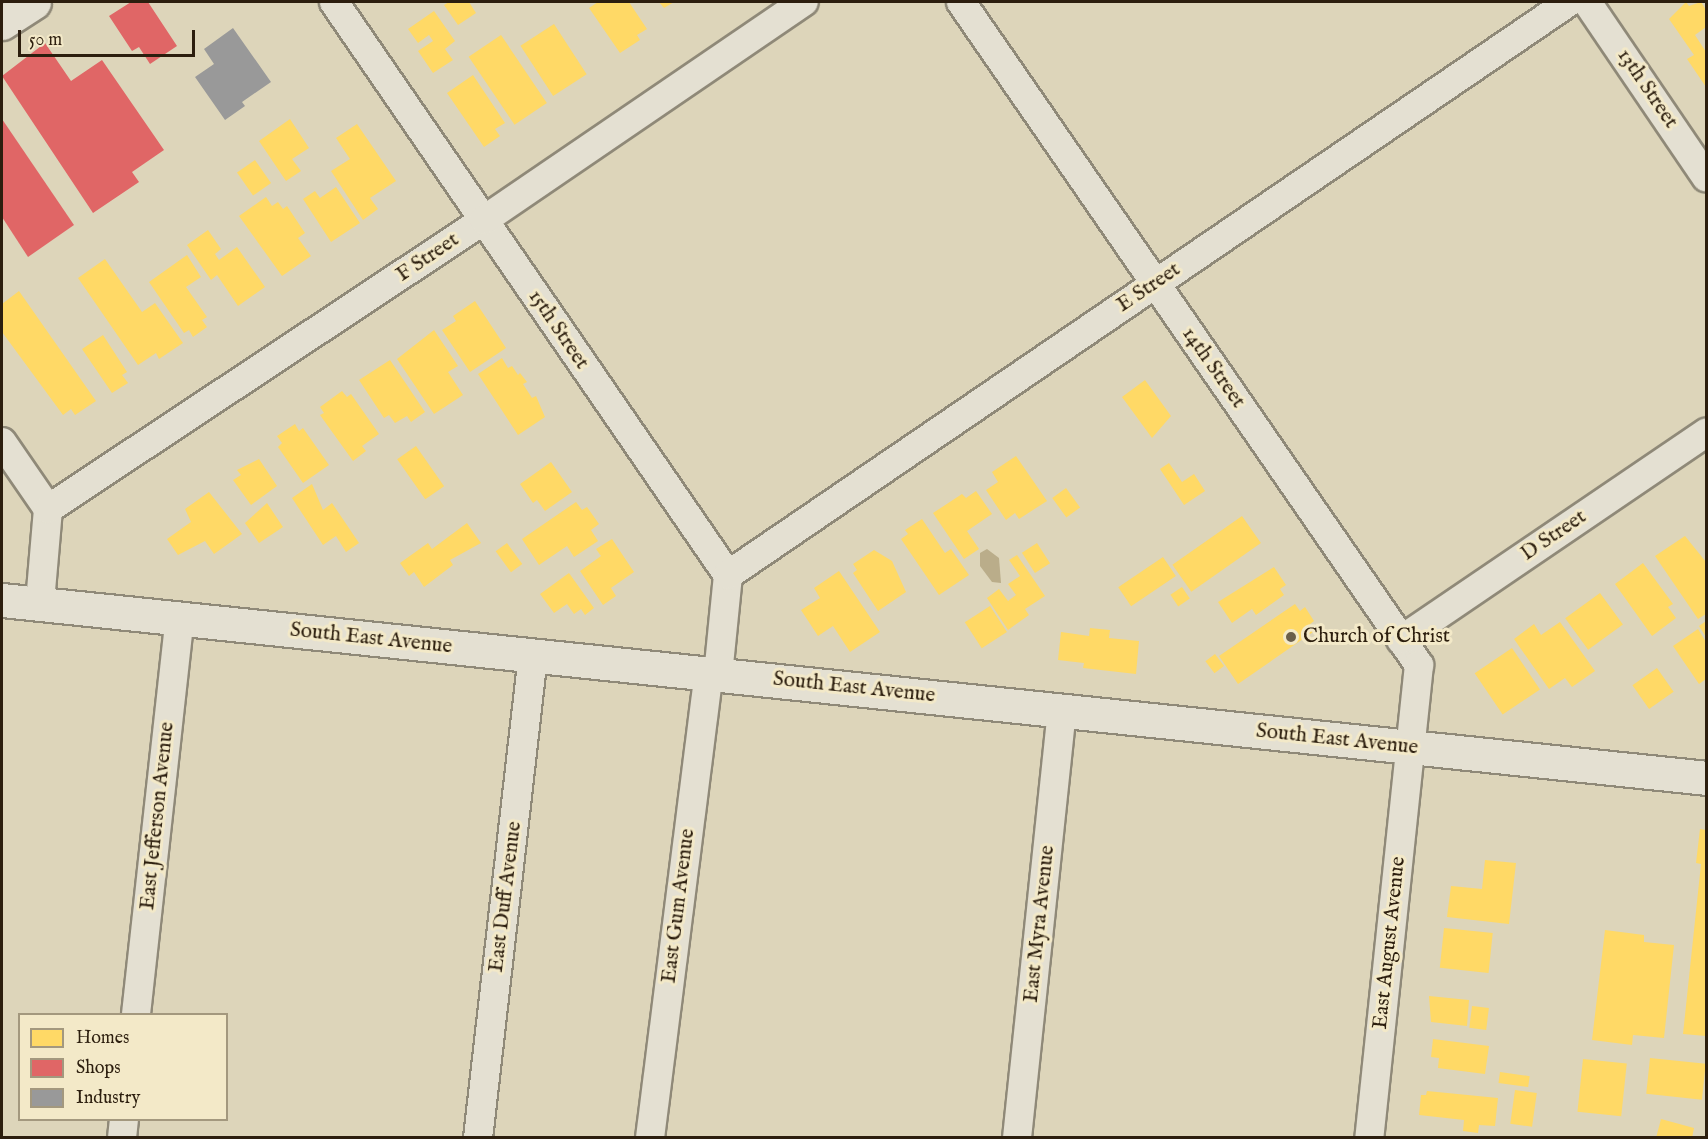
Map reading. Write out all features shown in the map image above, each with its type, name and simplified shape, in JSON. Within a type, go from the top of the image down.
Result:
[{"type":"street","points":[[2,23],[33,2]]},
{"type":"street","name":"15th Street","points":[[333,2],[728,575]]},
{"type":"street","name":"F Street","points":[[48,509],[484,220],[804,2]]},
{"type":"street","name":"14th Street","points":[[961,2],[1419,665],[1410,748]]},
{"type":"street","name":"E Street","points":[[728,575],[1569,2]]},
{"type":"street","name":"13th Street","points":[[1587,2],[1707,177]]},
{"type":"street","name":"D Street","points":[[1401,640],[1707,433]]},
{"type":"street","points":[[2,442],[48,509],[40,603]]},
{"type":"street","points":[[713,674],[728,575]]},
{"type":"street","name":"South East Avenue","points":[[2,600],[1707,778]]},
{"type":"street","name":"East Jefferson Avenue","points":[[136,1013],[180,618]]},
{"type":"street","name":"East Duff Avenue","points":[[478,1137],[533,656]]},
{"type":"street","name":"East Gum Avenue","points":[[650,1137],[713,674]]},
{"type":"street","name":"East Myra Avenue","points":[[1017,1137],[1062,710]]},
{"type":"street","name":"East August Avenue","points":[[1369,1137],[1410,748]]},
{"type":"street","points":[[122,1137],[124,1121]]},
{"type":"shaded area","points":[[987,549],[999,558],[1001,583],[992,582],[980,566],[980,553]]},
{"type":"building: Homes","points":[[449,2],[469,2],[476,13],[458,25],[444,5]]},
{"type":"building: Homes","points":[[598,2],[629,2],[647,29],[637,35],[640,40],[620,53],[589,8]]},
{"type":"building: Homes","points":[[659,2],[674,2],[664,8]]},
{"type":"building: Homes","points":[[1686,2],[1689,6],[1701,2],[1706,10],[1706,27],[1695,35],[1706,52],[1706,87],[1687,59],[1694,55],[1669,19]]},
{"type":"building: Homes","points":[[434,11],[455,41],[445,49],[453,60],[433,73],[418,51],[433,41],[429,35],[418,43],[408,29]]},
{"type":"building: Homes","points":[[554,24],[587,74],[553,96],[520,46]]},
{"type":"building: Homes","points":[[501,35],[547,103],[515,125],[469,57]]},
{"type":"building: Homes","points":[[473,75],[505,123],[495,129],[500,136],[484,147],[447,93]]},
{"type":"building: Homes","points":[[290,119],[309,148],[292,159],[301,171],[286,181],[259,141]]},
{"type":"building: Homes","points":[[357,124],[396,181],[370,198],[378,209],[363,220],[331,171],[350,159],[336,138]]},
{"type":"building: Homes","points":[[255,160],[271,183],[253,196],[237,173]]},
{"type":"building: Homes","points":[[336,187],[360,223],[331,242],[303,199],[315,191],[320,198]]},
{"type":"building: Homes","points":[[266,197],[272,206],[278,202],[283,209],[287,206],[305,233],[298,238],[311,256],[282,276],[239,216]]},
{"type":"building: Homes","points":[[208,230],[221,249],[215,254],[219,260],[237,247],[265,287],[238,306],[217,275],[211,280],[187,245]]},
{"type":"building: Homes","points":[[187,255],[201,277],[186,287],[207,317],[202,320],[207,327],[193,337],[189,330],[184,333],[149,282]]},
{"type":"building: Homes","points":[[105,259],[142,312],[155,303],[183,343],[159,359],[156,353],[138,365],[78,278]]},
{"type":"building: Homes","points":[[19,291],[96,401],[75,415],[71,409],[63,415],[2,332],[2,304]]},
{"type":"building: Homes","points":[[475,301],[506,348],[470,372],[442,330],[456,321],[453,316]]},
{"type":"building: Homes","points":[[434,330],[458,366],[448,372],[463,395],[434,414],[397,359]]},
{"type":"building: Homes","points":[[103,335],[127,372],[122,375],[128,383],[112,393],[82,349]]},
{"type":"building: Homes","points":[[502,358],[508,368],[512,366],[527,382],[523,384],[532,398],[536,396],[545,417],[518,435],[478,374]]},
{"type":"building: Homes","points":[[390,360],[425,412],[411,422],[407,416],[395,423],[389,415],[384,418],[359,380]]},
{"type":"building: Homes","points":[[1145,380],[1171,416],[1152,438],[1122,397]]},
{"type":"building: Homes","points":[[342,391],[347,397],[351,394],[379,434],[362,446],[366,451],[353,461],[320,415],[324,413],[320,407]]},
{"type":"building: Homes","points":[[295,424],[299,431],[303,428],[329,465],[303,483],[278,447],[282,443],[277,436]]},
{"type":"building: Homes","points":[[416,446],[444,486],[425,499],[397,459]]},
{"type":"building: Homes","points":[[1016,456],[1047,501],[1019,519],[1015,513],[1006,520],[986,490],[998,482],[992,472]]},
{"type":"building: Homes","points":[[259,459],[277,486],[251,505],[233,480],[241,475],[237,470]]},
{"type":"building: Homes","points":[[551,462],[572,492],[545,511],[537,500],[533,503],[520,484]]},
{"type":"building: Homes","points":[[1169,463],[1182,482],[1194,474],[1205,491],[1184,505],[1160,469]]},
{"type":"building: Homes","points":[[312,484],[323,510],[332,503],[359,543],[346,552],[336,536],[323,545],[292,498]]},
{"type":"building: Homes","points":[[1066,488],[1080,507],[1066,517],[1052,498]]},
{"type":"building: Homes","points":[[976,491],[992,514],[967,531],[979,549],[964,559],[933,513],[962,494],[966,498]]},
{"type":"building: Homes","points":[[209,492],[242,534],[214,554],[205,541],[178,555],[167,539],[191,522],[185,509]]},
{"type":"building: Homes","points":[[576,502],[582,510],[587,507],[599,524],[591,530],[598,541],[574,557],[567,546],[539,565],[522,539]]},
{"type":"building: Homes","points":[[267,503],[283,527],[259,543],[245,523]]},
{"type":"building: Homes","points":[[1242,516],[1261,543],[1191,592],[1172,565]]},
{"type":"building: Homes","points":[[922,519],[945,553],[951,549],[969,575],[939,595],[901,539],[908,534],[905,530]]},
{"type":"building: Homes","points":[[467,523],[481,543],[450,560],[453,565],[424,587],[414,572],[409,576],[400,563],[428,543],[432,549]]},
{"type":"building: Homes","points":[[1685,536],[1706,562],[1706,614],[1698,619],[1655,556]]},
{"type":"building: Homes","points":[[612,539],[634,572],[611,588],[616,596],[603,605],[580,571],[601,556],[596,549]]},
{"type":"building: Homes","points":[[507,543],[522,564],[511,572],[496,551]]},
{"type":"building: Homes","points":[[1037,543],[1050,563],[1035,573],[1022,553]]},
{"type":"building: Homes","points":[[874,550],[892,561],[906,592],[878,611],[853,573],[857,570],[853,564]]},
{"type":"building: Homes","points":[[1017,555],[1045,596],[1025,609],[1029,615],[1008,630],[987,598],[999,589],[1008,601],[1016,595],[1008,584],[1020,576],[1009,560]]},
{"type":"building: Homes","points":[[1163,557],[1176,576],[1131,606],[1118,587]]},
{"type":"building: Homes","points":[[1643,563],[1673,604],[1668,607],[1676,618],[1652,636],[1615,584]]},
{"type":"building: Homes","points":[[1274,567],[1286,585],[1280,589],[1284,595],[1256,615],[1252,609],[1232,623],[1218,602]]},
{"type":"building: Homes","points":[[839,571],[880,632],[850,652],[833,626],[818,636],[801,610],[820,598],[814,588]]},
{"type":"building: Homes","points":[[569,573],[594,608],[585,615],[581,609],[574,614],[567,604],[554,613],[540,594]]},
{"type":"building: Homes","points":[[1182,587],[1190,599],[1178,606],[1170,595]]},
{"type":"building: Homes","points":[[1600,593],[1623,625],[1588,650],[1565,618]]},
{"type":"building: Homes","points":[[1295,604],[1300,611],[1305,607],[1314,621],[1309,625],[1313,632],[1238,684],[1219,656]]},
{"type":"building: Homes","points":[[990,606],[1007,632],[982,648],[965,622]]},
{"type":"building: Homes","points":[[1706,621],[1706,637],[1699,626]]},
{"type":"building: Homes","points":[[1560,622],[1595,671],[1572,687],[1565,678],[1549,689],[1514,639],[1534,624],[1541,635]]},
{"type":"building: Homes","points":[[1090,628],[1110,630],[1109,638],[1139,641],[1136,674],[1083,668],[1084,663],[1058,660],[1061,632],[1089,636]]},
{"type":"building: Homes","points":[[1698,629],[1706,642],[1706,679],[1699,684],[1673,646]]},
{"type":"building: Homes","points":[[1512,648],[1540,689],[1503,715],[1475,673]]},
{"type":"building: Homes","points":[[1215,654],[1224,666],[1214,673],[1205,661]]},
{"type":"building: Homes","points":[[1657,668],[1674,692],[1649,709],[1632,685]]},
{"type":"building: Homes","points":[[1700,829],[1706,830],[1706,1036],[1683,1034],[1701,864],[1696,863]]},
{"type":"building: Homes","points":[[1485,860],[1516,863],[1509,924],[1447,917],[1451,886],[1482,889]]},
{"type":"building: Homes","points":[[1444,928],[1493,933],[1489,973],[1440,968]]},
{"type":"building: Homes","points":[[1605,930],[1644,935],[1644,942],[1674,945],[1664,1038],[1633,1035],[1632,1045],[1592,1040]]},
{"type":"building: Homes","points":[[1429,996],[1469,1000],[1467,1026],[1431,1022]]},
{"type":"building: Homes","points":[[1472,1006],[1489,1008],[1486,1030],[1469,1028]]},
{"type":"building: Homes","points":[[1433,1039],[1489,1046],[1485,1074],[1438,1068],[1439,1058],[1431,1057]]},
{"type":"building: Homes","points":[[1650,1058],[1706,1064],[1702,1100],[1646,1094]]},
{"type":"building: Homes","points":[[1583,1059],[1627,1064],[1621,1116],[1577,1112]]},
{"type":"building: Homes","points":[[1500,1072],[1530,1076],[1528,1087],[1498,1083]]},
{"type":"building: Homes","points":[[1515,1090],[1537,1093],[1532,1127],[1510,1124]]},
{"type":"building: Homes","points":[[1427,1091],[1498,1098],[1495,1126],[1479,1125],[1478,1133],[1463,1131],[1464,1120],[1419,1115],[1421,1095],[1426,1095]]},
{"type":"building: Homes","points":[[1661,1119],[1694,1128],[1692,1138],[1656,1138]]},
{"type":"building: Shops","points":[[131,2],[148,2],[177,46],[150,64],[139,47],[132,51],[109,16]]},
{"type":"building: Shops","points":[[45,43],[71,81],[102,60],[164,150],[132,172],[139,182],[93,213],[2,76]]},
{"type":"building: Shops","points":[[2,119],[74,225],[28,257],[2,217]]},
{"type":"building: Industry","points":[[233,28],[271,82],[242,102],[245,106],[225,120],[195,77],[214,64],[204,49]]},
{"type":"place","name":"Church of Christ","points":[[1291,637]]}]
